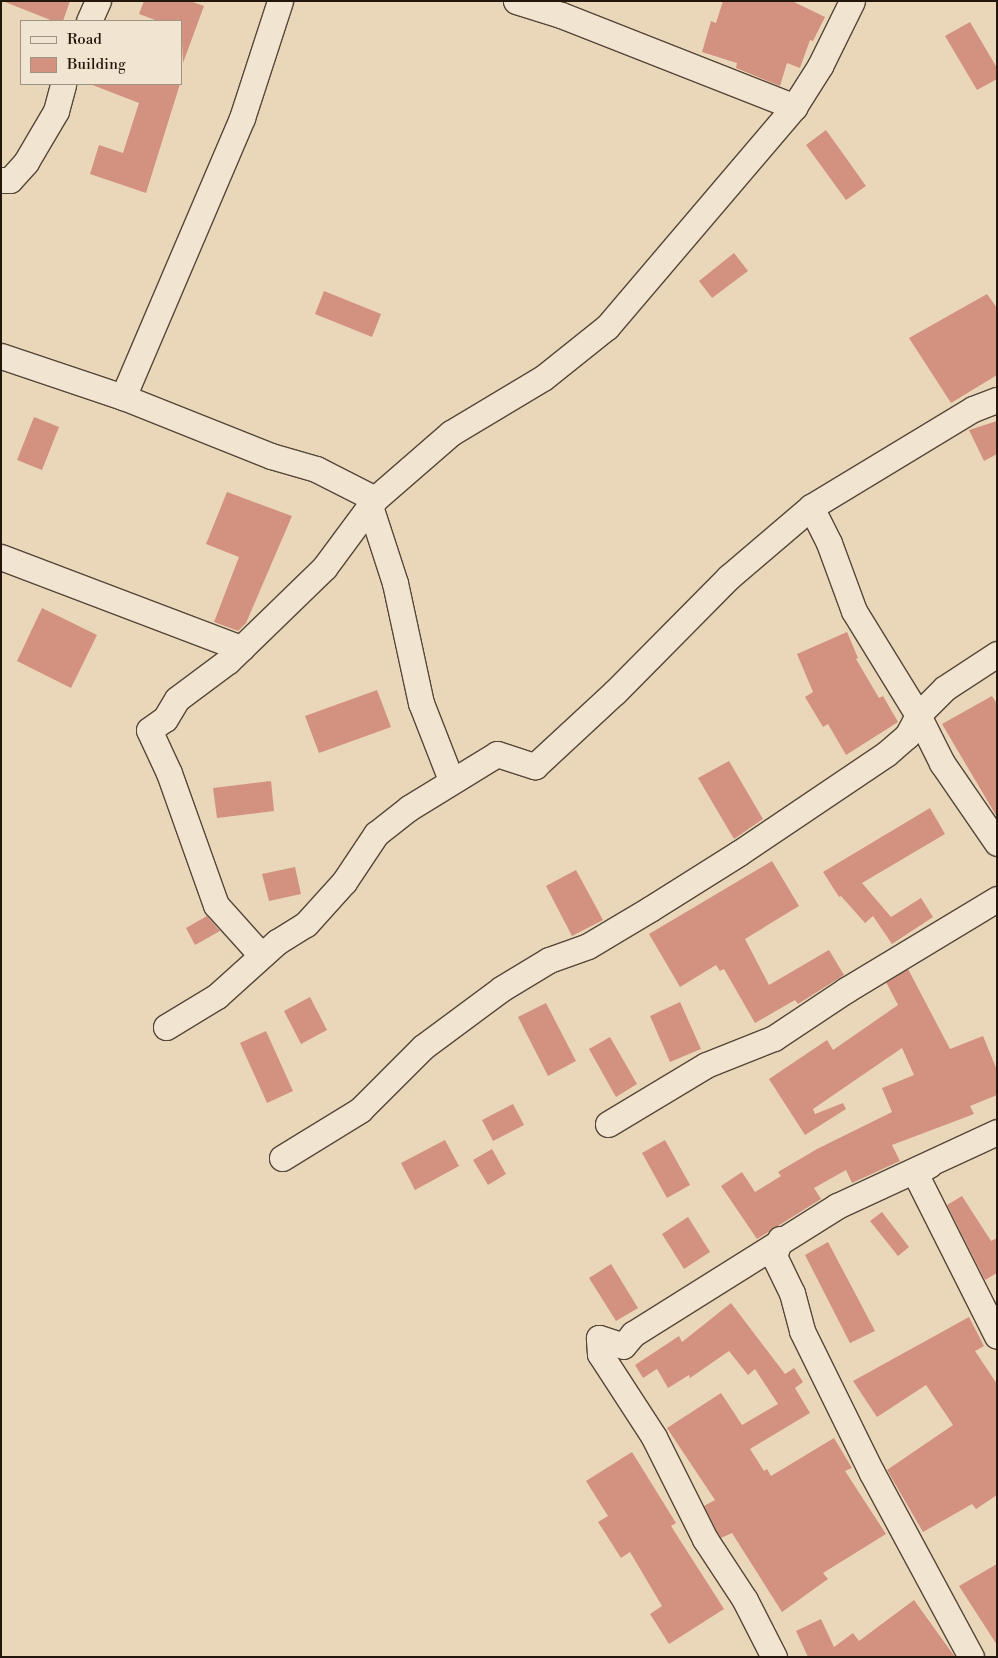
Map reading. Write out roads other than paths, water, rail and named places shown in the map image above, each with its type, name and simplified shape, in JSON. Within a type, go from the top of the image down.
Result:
[{"type":"street","points":[[88,20],[98,1]]},
{"type":"street","points":[[123,398],[242,118],[280,1]]},
{"type":"street","points":[[516,1],[561,15],[794,107]]},
{"type":"street","points":[[261,955],[216,905],[169,774],[149,730],[165,718],[177,699],[241,648],[324,568],[375,499],[451,433],[542,378],[607,327],[794,107],[820,66],[852,1]]},
{"type":"street","points":[[1,180],[10,180],[26,162],[56,112],[63,85]]},
{"type":"street","points":[[1,356],[123,398],[271,456],[316,468],[375,499]]},
{"type":"street","points":[[166,1027],[217,996],[261,955],[306,924],[344,882],[376,834],[451,780],[497,754],[535,766],[615,692],[729,576],[811,507],[973,409],[997,400]]},
{"type":"street","points":[[375,499],[370,506],[395,583],[422,703],[451,780]]},
{"type":"street","points":[[811,507],[830,543],[854,611],[918,715],[942,764],[997,843]]},
{"type":"street","points":[[1,557],[241,648]]},
{"type":"street","points":[[282,1158],[360,1110],[423,1047],[501,989],[549,960],[588,946],[642,914],[739,853],[886,754],[907,736],[918,715],[946,688],[997,654]]},
{"type":"street","points":[[608,1124],[706,1065],[774,1038],[846,990],[997,899]]},
{"type":"street","points":[[997,1132],[915,1173],[997,1336]]},
{"type":"street","points":[[774,1657],[746,1600],[706,1539],[654,1437],[603,1360],[599,1338],[623,1346],[633,1334],[780,1239],[837,1206],[932,1164]]},
{"type":"street","points":[[780,1239],[774,1256],[792,1293],[802,1331],[872,1473],[971,1657]]}]
